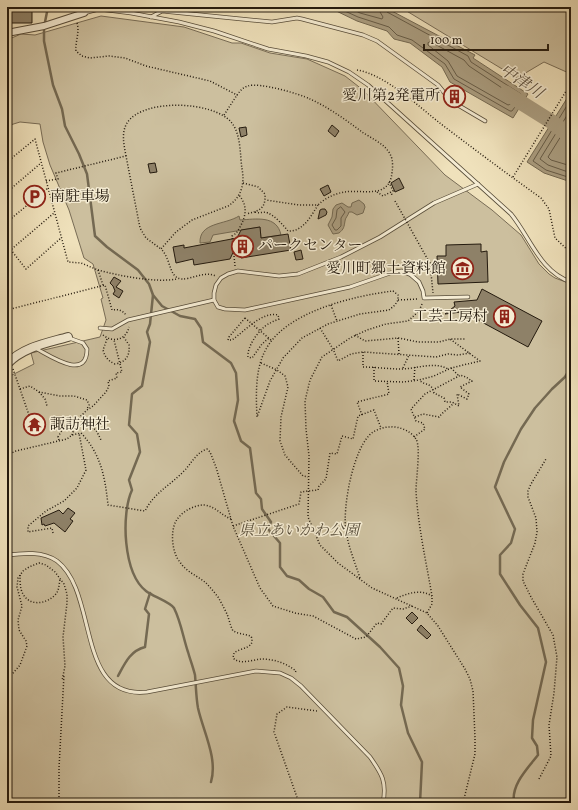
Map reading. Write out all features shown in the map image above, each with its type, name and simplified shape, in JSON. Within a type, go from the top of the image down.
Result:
[{"type":"street","points":[[7,33],[44,26],[84,13]]},
{"type":"street","points":[[8,362],[33,347],[68,337]]},
{"type":"lane","points":[[84,13],[100,9],[151,16],[178,22],[214,31],[268,50],[306,56],[328,62],[349,72],[368,85],[511,214],[520,225],[549,270],[571,282]]},
{"type":"lane","points":[[151,16],[162,11],[272,22],[302,18],[363,35],[377,41],[438,86],[450,101],[485,121]]},
{"type":"lane","points":[[468,297],[424,298],[419,282],[402,270],[350,286],[245,310],[225,309],[218,307],[214,300],[214,293],[216,285],[221,278],[238,271],[279,276],[298,274],[341,257],[380,237],[434,203],[478,184]]},
{"type":"lane","points":[[100,328],[112,329],[128,320],[214,300]]},
{"type":"lane","points":[[33,347],[71,365],[81,364],[85,358],[87,349],[83,343],[68,337]]},
{"type":"lane","points":[[7,555],[26,553],[45,556],[56,560],[65,568],[72,578],[96,657],[104,674],[113,684],[124,690],[147,692],[232,674],[256,671],[280,672],[291,678],[306,690],[370,757],[380,772],[384,784],[383,803]]},
{"type":"path","points":[[69,17],[78,24],[78,33],[75,43],[76,51],[82,56],[90,58],[109,56],[125,58],[146,66],[210,81],[237,95]]},
{"type":"path","points":[[349,72],[358,70],[374,75],[408,97],[441,124],[544,201],[550,213],[555,238],[571,253]]},
{"type":"path","points":[[224,115],[242,88],[249,85],[270,87],[310,99],[342,118],[385,148],[391,155],[392,176],[385,187],[372,193],[355,191],[338,193],[324,200],[318,205],[302,227],[290,232],[266,212],[259,214],[255,212]]},
{"type":"path","points":[[513,177],[568,88]]},
{"type":"path","points":[[161,249],[176,232],[189,222],[228,206],[239,195],[243,184],[243,173],[236,133],[231,122],[224,115],[214,110],[174,104],[138,112],[126,124],[125,128],[124,142],[126,156],[140,228],[146,238],[165,253],[172,273],[177,279]]},
{"type":"path","points":[[7,162],[35,139],[68,262],[81,263],[98,270],[124,277],[183,280],[211,274],[221,278]]},
{"type":"path","points":[[46,181],[58,179],[56,173],[126,156]]},
{"type":"path","points":[[7,192],[41,162]]},
{"type":"path","points":[[376,192],[383,196],[391,194],[393,191],[388,182]]},
{"type":"path","points":[[243,184],[258,187],[265,194],[266,200],[262,208],[255,212],[246,214]]},
{"type":"path","points":[[7,222],[48,188]]},
{"type":"path","points":[[238,271],[235,266],[231,240],[232,236],[235,235],[244,220],[246,214],[244,204],[239,195]]},
{"type":"path","points":[[266,200],[299,205],[318,205]]},
{"type":"path","points":[[395,201],[430,263],[433,298]]},
{"type":"path","points":[[7,253],[55,213]]},
{"type":"path","points":[[7,245],[26,268],[62,238]]},
{"type":"path","points":[[98,270],[103,285],[105,285],[112,310],[122,310],[128,320],[128,330],[120,339],[114,340],[102,334]]},
{"type":"path","points":[[7,310],[103,285]]},
{"type":"path","points":[[393,291],[398,294],[396,305],[389,310],[360,314],[337,321],[302,338],[283,358],[270,381],[257,416],[258,372],[264,352],[271,340],[285,327],[311,312],[331,305],[376,293],[393,291]]},
{"type":"path","points":[[398,300],[424,298],[419,311],[408,321],[386,324],[355,335],[333,349],[322,357],[310,380],[305,402],[309,456],[308,517],[320,545],[338,563],[372,588],[427,613],[438,626],[465,669],[470,679],[473,691],[475,754],[462,803]]},
{"type":"path","points":[[331,305],[337,321]]},
{"type":"path","points":[[245,310],[245,318],[228,340],[232,340],[262,317],[275,314],[278,315],[279,319],[265,326],[260,331],[251,346],[248,357],[252,358],[262,344],[269,338]]},
{"type":"path","points":[[245,318],[271,340]]},
{"type":"path","points":[[320,328],[333,349],[338,362],[351,354],[363,352],[436,357],[448,354],[458,355],[470,353]]},
{"type":"path","points":[[355,335],[365,341],[398,338],[418,342],[439,342],[450,339],[465,339]]},
{"type":"path","points":[[108,338],[102,350],[105,357],[110,362],[115,364],[125,360],[130,350],[123,336]]},
{"type":"path","points":[[398,338],[399,355]]},
{"type":"path","points":[[374,367],[374,381],[387,380],[403,382],[434,376],[449,368],[480,361],[450,339]]},
{"type":"path","points":[[72,435],[76,422],[106,392],[109,386],[108,381],[117,378],[116,373],[122,372],[114,340]]},
{"type":"path","points":[[363,352],[363,367],[402,369],[424,365],[444,366],[459,376],[466,377],[472,381],[460,387],[469,394],[467,400],[457,394],[459,406],[454,403],[445,402],[444,398],[434,393],[434,389],[430,385],[422,383],[419,380]]},
{"type":"path","points":[[402,369],[409,355]]},
{"type":"path","points":[[8,362],[20,389],[29,415]]},
{"type":"path","points":[[261,362],[285,376],[288,387],[281,417],[280,441],[285,456],[303,476],[309,477]]},
{"type":"path","points":[[414,380],[415,366]]},
{"type":"path","points":[[414,438],[425,429],[423,423],[416,420],[412,409],[426,394],[459,376]]},
{"type":"path","points":[[362,415],[357,402],[389,394],[387,380]]},
{"type":"path","points":[[20,389],[30,386],[39,392],[45,399],[47,406]]},
{"type":"path","points":[[39,392],[60,396],[74,396],[87,400],[89,405],[87,410]]},
{"type":"path","points":[[415,417],[423,414],[438,418],[454,403]]},
{"type":"path","points":[[233,526],[299,504],[301,492],[318,490],[319,486],[326,479],[330,453],[337,454],[342,436],[353,439],[358,416],[374,410],[381,428]]},
{"type":"path","points":[[59,440],[58,437],[65,426],[82,421],[96,430],[101,440]]},
{"type":"path","points":[[361,580],[346,531],[346,499],[353,468],[362,444],[372,432],[381,428],[397,426],[407,431],[416,439],[419,450],[416,490],[420,531],[432,596],[432,604],[427,613]]},
{"type":"path","points":[[53,533],[52,528],[28,532],[28,526],[46,511],[64,501],[77,488],[86,470],[79,433]]},
{"type":"path","points":[[7,455],[16,451],[67,439],[72,435],[81,433],[91,443],[100,461],[108,505],[145,510],[163,488],[183,473],[201,451],[207,449],[210,452],[216,467],[233,526],[260,588],[273,606],[295,613],[313,616],[356,639],[366,638],[377,623],[381,624],[393,608],[402,609],[412,606]]},
{"type":"path","points":[[539,779],[552,756],[549,725],[554,693],[557,657],[553,635],[523,581],[523,574],[535,543],[537,532],[536,518],[528,497],[528,491],[546,459]]},
{"type":"path","points":[[231,519],[213,508],[204,505],[195,506],[184,512],[176,521],[173,534],[174,549],[179,562],[184,568],[212,590],[226,613],[233,631],[251,636],[252,644],[249,647],[237,650],[234,653],[233,658],[239,662],[262,659],[282,662],[296,671],[291,678]]},
{"type":"path","points":[[7,680],[20,664],[27,646],[26,641],[19,630],[18,620],[22,606],[17,587],[18,578],[20,574],[28,567],[38,563],[46,565],[55,572],[64,584],[67,594],[63,637],[65,666],[59,768],[59,803]]},
{"type":"path","points":[[20,574],[20,586],[23,594],[28,600],[35,603],[43,603],[56,594],[59,588],[60,579]]},
{"type":"path","points":[[396,599],[420,591],[426,592],[432,596]]},
{"type":"path","points":[[62,681],[65,666]]},
{"type":"path","points":[[299,803],[274,732],[277,714],[287,707],[327,712]]},
{"type":"green space","points":[[400,7],[571,7],[571,74],[544,62],[517,78]]},
{"type":"green space","name":"県立あいかわ公園","points":[[101,16],[184,27],[232,43],[241,43],[270,53],[307,59],[345,76],[363,90],[445,175],[492,210],[521,235],[539,264],[549,274],[571,284],[571,803],[7,803],[7,380],[10,376],[34,364],[31,353],[100,337],[106,320],[101,299],[103,298],[93,264],[84,258],[69,210],[50,165],[43,142],[40,124],[20,122],[7,126],[7,40],[21,34],[35,35]]},
{"type":"water","points":[[328,7],[384,7],[475,55],[473,58],[528,94],[513,118],[450,82],[442,67],[410,43],[394,39],[387,31],[357,21]]},
{"type":"water","points":[[571,92],[571,182],[544,173],[527,162]]},
{"type":"water","points":[[359,200],[365,207],[363,213],[357,215],[349,212],[345,219],[343,229],[339,233],[333,234],[328,225],[332,217],[333,209],[336,205],[342,203],[348,207],[351,207],[352,203]]},
{"type":"water","points":[[239,216],[240,220],[259,219],[270,221],[279,229],[281,235],[261,238],[260,227],[213,235],[210,242],[200,243],[201,236],[208,228]]},
{"type":"building","points":[[32,9],[32,23],[7,23],[7,10]]},
{"type":"building","name":"愛川第2発電所","points":[[454,90],[461,94],[456,101],[450,95]]},
{"type":"building","points":[[332,125],[339,131],[335,137],[328,131]]},
{"type":"building","points":[[246,127],[247,135],[241,137],[239,128]]},
{"type":"building","points":[[155,163],[157,172],[150,173],[148,164]]},
{"type":"building","points":[[399,178],[404,188],[395,192],[391,183]]},
{"type":"building","points":[[328,185],[331,192],[324,196],[320,189]]},
{"type":"building","points":[[325,209],[327,212],[326,215],[318,219],[320,210]]},
{"type":"building","name":"パークセンター","points":[[260,227],[261,238],[288,234],[291,250],[241,258],[238,242],[230,259],[194,265],[193,259],[176,263],[173,247],[184,245],[184,248],[237,238],[241,230]]},
{"type":"building","name":"愛川町郷土資料館","points":[[481,244],[481,252],[487,251],[488,282],[438,284],[437,256],[446,256],[446,245]]},
{"type":"building","points":[[301,250],[303,259],[296,260],[294,252]]},
{"type":"building","points":[[114,277],[121,281],[116,287],[123,291],[119,298],[113,294],[115,291],[110,283]]},
{"type":"building","name":"工芸工房村","points":[[482,289],[542,321],[528,347],[465,313],[445,314],[455,306],[454,302],[477,300]]},
{"type":"building","points":[[37,418],[42,431],[32,435],[30,431],[28,432],[24,423]]},
{"type":"building","points":[[68,508],[75,513],[70,519],[73,521],[65,532],[54,523],[45,526],[44,524],[42,525],[41,518],[59,510],[63,514]]},
{"type":"building","points":[[412,612],[418,618],[412,624],[406,618]]},
{"type":"building","points":[[421,625],[431,635],[427,639],[417,630]]},
{"type":"waterway","points":[[45,22],[48,7]]},
{"type":"waterway","points":[[44,30],[44,41],[53,85],[62,109],[65,126],[87,174],[95,236],[138,270],[149,284],[153,295],[162,306],[180,316],[195,319],[201,328],[203,342],[231,363],[236,373],[238,400],[234,421],[241,441],[250,448],[256,493],[261,499],[262,509],[271,522],[268,529],[280,543],[280,567],[287,576],[299,580],[309,589],[323,597],[334,612],[347,617],[380,647],[399,668],[403,686],[401,705],[408,733],[422,762],[420,803]]},
{"type":"waterway","name":"中津川","points":[[506,93],[552,122],[571,137]]},
{"type":"waterway","points":[[153,295],[150,324],[147,332],[150,342],[142,386],[132,394],[129,425],[137,434],[140,452],[129,480],[132,490],[128,500],[126,513],[126,543],[133,571],[138,582],[146,591],[172,606],[178,619],[195,675],[198,708],[211,754],[213,764],[211,782]]},
{"type":"waterway","points":[[514,803],[517,784],[538,755],[537,746],[532,738],[533,720],[546,662],[538,628],[520,605],[500,574],[500,555],[511,543],[515,529],[495,487],[504,462],[521,429],[535,408],[565,377],[571,367]]},
{"type":"waterway","points":[[118,676],[126,662],[135,651],[145,647],[149,614],[145,609],[150,593]]},
{"type":"place","name":"愛川第2発電所","points":[[455,96]]},
{"type":"place","name":"南駐車場","points":[[35,197]]},
{"type":"place","name":"パークセンター","points":[[243,246]]},
{"type":"place","name":"愛川町郷土資料館","points":[[462,269]]},
{"type":"place","name":"工芸工房村","points":[[504,317]]},
{"type":"place","name":"諏訪神社","points":[[34,425]]}]
